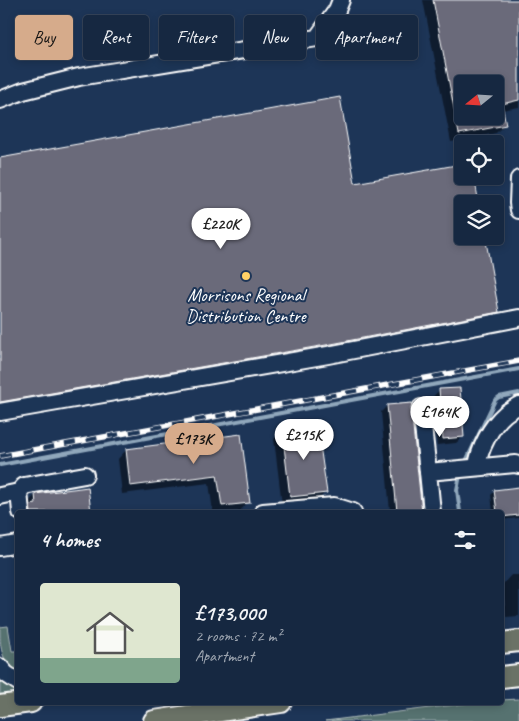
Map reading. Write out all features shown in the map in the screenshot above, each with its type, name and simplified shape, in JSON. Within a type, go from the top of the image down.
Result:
[{"type":"main road","points":[[504,643],[519,641]]},
{"type":"main road","points":[[504,677],[519,675]]},
{"type":"main road","points":[[0,706],[15,704]]},
{"type":"main road","points":[[154,721],[261,705]]},
{"type":"street","points":[[0,100],[23,91],[79,77],[317,38],[337,10],[341,0]]},
{"type":"street","points":[[519,179],[519,210]]},
{"type":"street","points":[[0,412],[318,357],[519,318]]},
{"type":"street","points":[[477,467],[478,456],[485,440],[505,414],[519,405]]},
{"type":"street","points":[[421,408],[432,510]]},
{"type":"street","points":[[428,472],[519,465]]},
{"type":"street","points":[[20,510],[20,492],[27,484],[85,475]]},
{"type":"street","points":[[0,496],[20,492]]},
{"type":"street","points":[[287,510],[334,506],[347,510]]},
{"type":"street","points":[[0,547],[15,544]]},
{"type":"street","points":[[0,667],[15,680]]},
{"type":"green space","points":[[8,626],[12,651],[15,651],[15,670],[4,658],[1,647],[0,627]]},
{"type":"green space","points":[[0,677],[15,688],[15,696],[0,698]]},
{"type":"green space","points":[[519,699],[519,721],[325,721],[455,705],[504,705],[504,700]]},
{"type":"building","points":[[433,0],[519,0],[519,100],[504,104],[504,75],[454,75],[454,108]]},
{"type":"building","name":"Morrisons Regional Distribution Centre","points":[[340,97],[355,183],[454,165],[454,185],[476,185],[477,195],[454,195],[454,245],[487,245],[499,312],[326,345],[0,402],[0,158]]},
{"type":"building","points":[[504,114],[506,125],[459,134],[457,125],[504,125]]},
{"type":"building","points":[[460,388],[464,437],[443,439],[439,389]]},
{"type":"building","points":[[412,403],[411,409],[422,510],[397,510],[387,405]]},
{"type":"building","points":[[317,425],[327,493],[290,497],[282,429]]},
{"type":"building","points":[[241,434],[250,503],[222,506],[217,475],[130,486],[126,449]]},
{"type":"building","points":[[88,487],[91,510],[31,510],[30,505],[36,504],[35,494]]},
{"type":"building","points":[[519,487],[519,515],[504,517],[504,510],[497,510],[494,490]]},
{"type":"waterway","points":[[0,465],[519,369]]},
{"type":"waterway","points":[[467,459],[495,400],[499,397],[519,393]]},
{"type":"waterway","points":[[460,475],[457,490],[460,510]]},
{"type":"railway","points":[[0,456],[519,361]]},
{"type":"place","name":"Morrisons Regional Distribution Centre","points":[[246,276]]}]
